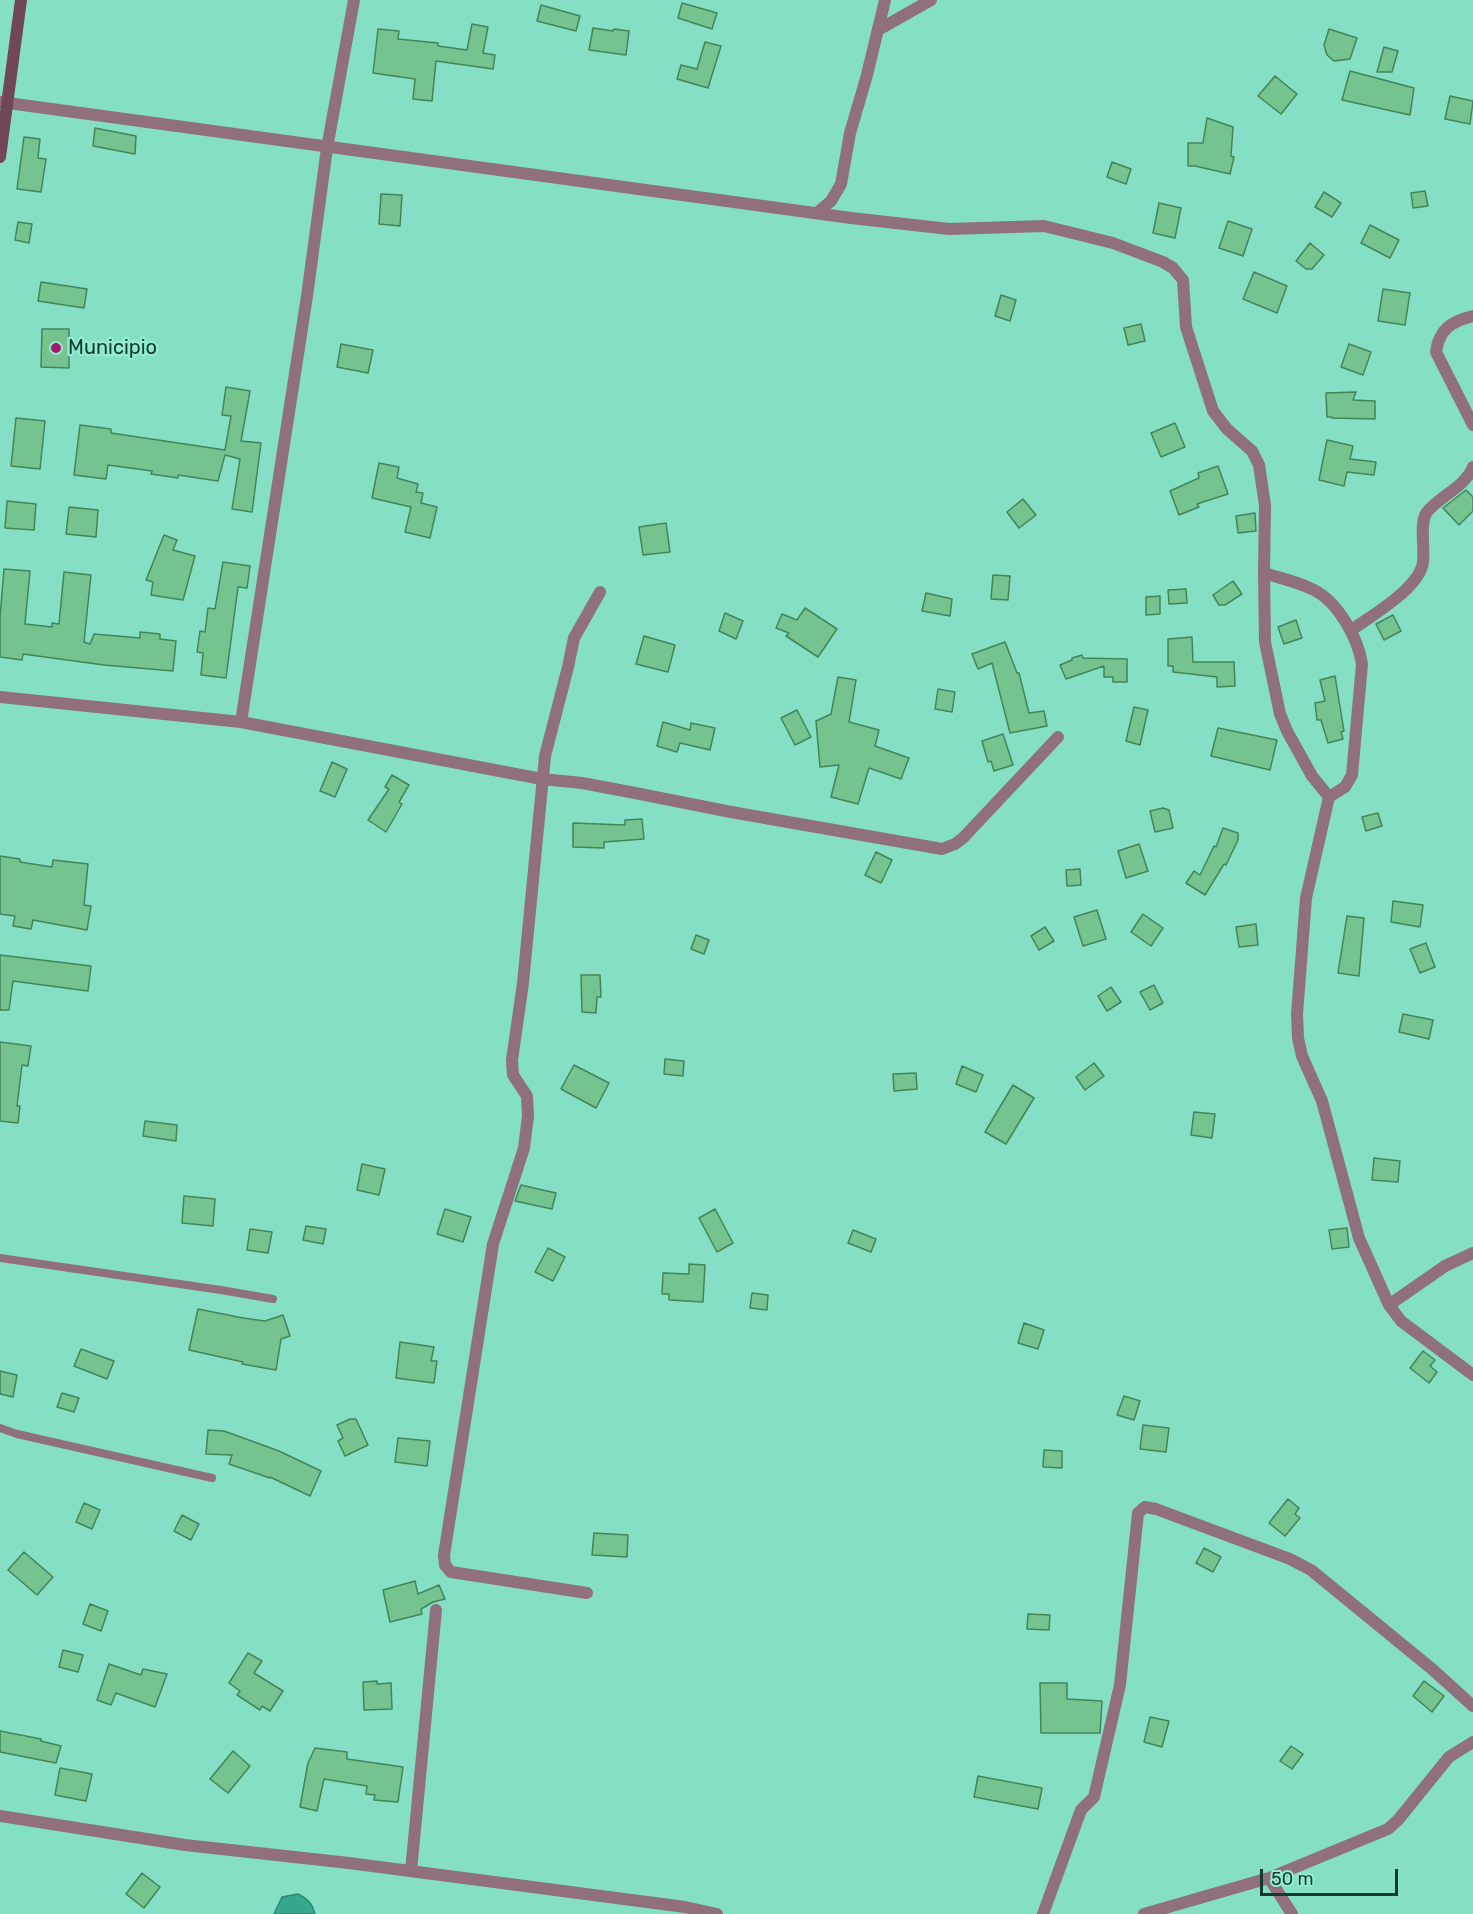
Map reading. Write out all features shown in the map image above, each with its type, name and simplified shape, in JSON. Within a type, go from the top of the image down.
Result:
[{"type":"main road","points":[[0,157],[3,103],[21,0]]},
{"type":"street","points":[[241,722],[307,296],[327,148],[354,0]]},
{"type":"street","points":[[817,213],[831,201],[841,184],[850,132],[885,0]]},
{"type":"street","points":[[878,30],[932,0]]},
{"type":"street","points":[[3,103],[817,213],[949,228],[1044,226],[1113,243],[1163,262],[1173,268],[1183,280],[1186,327],[1213,411],[1227,429],[1252,451],[1259,465],[1265,505],[1265,642],[1280,714],[1312,776],[1329,797]]},
{"type":"street","points":[[1473,316],[1456,321],[1445,330],[1438,341],[1436,352],[1473,425]]},
{"type":"street","points":[[1352,630],[1407,589],[1417,578],[1423,564],[1423,523],[1426,513],[1451,492],[1471,472],[1473,467]]},
{"type":"street","points":[[1264,573],[1315,590],[1336,608],[1352,630],[1360,650],[1362,663],[1352,775],[1346,787],[1329,797],[1306,898],[1297,1014],[1298,1038],[1302,1056],[1322,1101],[1359,1238],[1389,1305],[1401,1321],[1473,1375]]},
{"type":"street","points":[[587,1593],[451,1572],[446,1565],[444,1555],[493,1244],[524,1148],[528,1116],[526,1096],[513,1075],[512,1060],[545,756],[574,638],[600,592]]},
{"type":"street","points":[[0,697],[241,722],[542,779],[630,792],[942,849],[963,838],[1058,737]]},
{"type":"street","points":[[1389,1305],[1446,1266],[1473,1253]]},
{"type":"street","points":[[1043,1914],[1081,1810],[1094,1797],[1120,1685],[1138,1513],[1145,1507],[1290,1558],[1311,1570],[1432,1669],[1473,1706]]},
{"type":"street","points":[[411,1871],[436,1610]]},
{"type":"street","points":[[1144,1914],[1269,1878],[1388,1829],[1398,1820],[1449,1757],[1473,1742]]},
{"type":"street","points":[[0,1816],[185,1845],[411,1871],[717,1914]]},
{"type":"street","points":[[1269,1878],[1292,1914]]},
{"type":"lane","points":[[0,1258],[273,1299]]},
{"type":"lane","points":[[0,1428],[17,1434],[212,1478]]},
{"type":"shaded area","points":[[298,1894],[309,1902],[315,1914],[274,1914],[282,1897]]},
{"type":"building","points":[[682,3],[717,13],[712,29],[678,18]]},
{"type":"building","points":[[541,5],[580,16],[576,31],[537,21]]},
{"type":"building","points":[[472,24],[488,27],[483,53],[495,55],[493,69],[436,61],[432,101],[413,99],[415,79],[373,73],[378,29],[399,31],[398,39],[438,43],[438,46],[467,50]]},
{"type":"building","points":[[593,28],[629,31],[626,55],[589,50]]},
{"type":"building","points":[[1329,29],[1357,38],[1350,59],[1334,61],[1327,55],[1324,45]]},
{"type":"building","points":[[705,42],[721,46],[708,88],[677,79],[681,65],[697,69]]},
{"type":"building","points":[[1384,47],[1398,51],[1392,72],[1377,72]]},
{"type":"building","points":[[1350,71],[1414,88],[1410,115],[1342,100]]},
{"type":"building","points":[[1275,76],[1297,94],[1281,114],[1258,96]]},
{"type":"building","points":[[1450,96],[1473,101],[1470,124],[1445,119]]},
{"type":"building","points":[[1207,118],[1233,127],[1231,156],[1234,157],[1230,174],[1188,166],[1188,143],[1203,143]]},
{"type":"building","points":[[95,128],[136,136],[135,154],[93,146]]},
{"type":"building","points":[[24,137],[40,139],[38,158],[46,159],[41,192],[17,189]]},
{"type":"building","points":[[1112,162],[1131,169],[1126,184],[1107,177]]},
{"type":"building","points":[[1425,191],[1428,206],[1413,208],[1411,193]]},
{"type":"building","points":[[1324,192],[1341,203],[1332,217],[1315,207]]},
{"type":"building","points":[[381,194],[402,195],[400,226],[379,224]]},
{"type":"building","points":[[1159,203],[1181,208],[1175,238],[1153,233]]},
{"type":"building","points":[[1228,221],[1252,229],[1243,256],[1219,248]]},
{"type":"building","points":[[18,222],[32,224],[29,243],[15,240]]},
{"type":"building","points":[[1370,225],[1399,240],[1390,258],[1361,243]]},
{"type":"building","points":[[1310,243],[1324,255],[1312,269],[1306,269],[1296,261]]},
{"type":"building","points":[[1254,272],[1287,286],[1277,313],[1243,299]]},
{"type":"building","points":[[41,282],[87,289],[84,308],[38,301]]},
{"type":"building","points":[[1383,289],[1410,293],[1405,325],[1378,321]]},
{"type":"building","points":[[1001,295],[1016,300],[1010,321],[995,316]]},
{"type":"building","points":[[1141,324],[1145,341],[1128,345],[1124,328]]},
{"type":"building","name":"Municipio","points":[[42,329],[69,329],[69,368],[41,367]]},
{"type":"building","points":[[341,344],[373,350],[368,373],[337,367]]},
{"type":"building","points":[[1349,344],[1371,352],[1363,375],[1341,367]]},
{"type":"building","points":[[226,387],[250,391],[241,441],[261,443],[252,512],[232,509],[240,459],[225,455],[218,481],[178,475],[178,478],[151,474],[152,471],[108,465],[106,479],[74,475],[80,425],[111,429],[111,433],[225,450],[231,416],[222,415]]},
{"type":"building","points":[[1356,392],[1353,400],[1375,401],[1375,419],[1327,417],[1326,393]]},
{"type":"building","points":[[16,418],[45,421],[40,469],[11,466]]},
{"type":"building","points":[[1175,423],[1185,447],[1161,457],[1151,433]]},
{"type":"building","points":[[1327,440],[1353,446],[1350,459],[1376,462],[1374,475],[1347,472],[1344,486],[1319,480]]},
{"type":"building","points":[[379,463],[399,467],[397,478],[418,484],[416,492],[423,493],[421,503],[437,507],[430,538],[405,532],[411,507],[372,498]]},
{"type":"building","points":[[1218,466],[1228,494],[1197,504],[1199,507],[1179,515],[1170,491],[1199,478],[1198,473]]},
{"type":"building","points":[[1466,490],[1473,497],[1473,511],[1459,525],[1443,508]]},
{"type":"building","points":[[1023,499],[1036,515],[1019,528],[1007,512]]},
{"type":"building","points":[[7,501],[36,504],[34,530],[5,528]]},
{"type":"building","points":[[69,507],[98,510],[96,537],[66,534]]},
{"type":"building","points":[[1255,513],[1256,531],[1238,533],[1236,516]]},
{"type":"building","points":[[666,523],[670,552],[643,555],[639,527]]},
{"type":"building","points":[[164,535],[177,540],[173,550],[195,556],[183,600],[151,595],[153,582],[146,580]]},
{"type":"building","points":[[223,562],[250,566],[247,588],[238,587],[226,678],[201,675],[203,653],[197,652],[200,631],[205,632],[208,608],[215,609]]},
{"type":"building","points":[[4,569],[30,571],[25,624],[52,627],[52,623],[59,624],[64,572],[91,575],[84,642],[90,644],[94,634],[140,638],[140,632],[160,634],[160,639],[176,641],[173,671],[104,665],[23,654],[22,660],[0,657],[0,617]]},
{"type":"building","points":[[993,575],[1010,576],[1008,600],[991,599]]},
{"type":"building","points":[[1233,581],[1242,594],[1225,605],[1219,605],[1213,595]]},
{"type":"building","points":[[1186,589],[1187,603],[1169,604],[1168,590]]},
{"type":"building","points":[[926,593],[952,599],[950,616],[922,611]]},
{"type":"building","points":[[1160,596],[1160,614],[1146,615],[1146,597]]},
{"type":"building","points":[[805,608],[837,629],[818,657],[786,636],[789,633],[776,628],[782,614],[797,620]]},
{"type":"building","points":[[725,613],[743,621],[736,639],[719,631]]},
{"type":"building","points":[[1393,615],[1401,631],[1384,640],[1376,624]]},
{"type":"building","points":[[1296,620],[1302,638],[1284,644],[1278,627]]},
{"type":"building","points":[[644,636],[675,645],[668,672],[636,664]]},
{"type":"building","points":[[1192,637],[1193,662],[1234,662],[1235,686],[1217,687],[1217,677],[1173,672],[1173,666],[1168,666],[1168,639]]},
{"type":"building","points":[[1005,642],[1017,673],[1019,673],[1029,713],[1044,711],[1047,726],[1010,733],[992,663],[978,669],[972,654]]},
{"type":"building","points":[[1082,655],[1083,658],[1127,659],[1127,682],[1113,682],[1113,677],[1104,677],[1104,666],[1066,679],[1060,665]]},
{"type":"building","points":[[1335,676],[1344,731],[1341,732],[1343,739],[1328,743],[1321,720],[1317,720],[1315,703],[1325,701],[1320,680]]},
{"type":"building","points":[[838,677],[856,680],[849,722],[879,730],[875,746],[909,758],[901,779],[869,768],[858,804],[831,797],[839,765],[820,767],[816,721],[831,714]]},
{"type":"building","points":[[938,689],[955,692],[952,712],[935,709]]},
{"type":"building","points":[[1134,707],[1148,710],[1140,745],[1126,741]]},
{"type":"building","points":[[797,710],[811,737],[795,745],[781,718]]},
{"type":"building","points":[[663,722],[690,730],[691,723],[715,728],[710,750],[680,743],[677,752],[657,746]]},
{"type":"building","points":[[1218,728],[1277,740],[1270,770],[1211,756]]},
{"type":"building","points":[[1003,734],[1013,765],[994,771],[991,761],[988,762],[982,741]]},
{"type":"building","points":[[332,762],[347,769],[335,797],[320,791]]},
{"type":"building","points":[[392,775],[409,785],[399,802],[402,804],[386,832],[368,820],[389,789],[385,787]]},
{"type":"building","points":[[1163,808],[1169,810],[1173,828],[1155,832],[1150,811]]},
{"type":"building","points":[[1378,813],[1382,826],[1366,831],[1362,817]]},
{"type":"building","points":[[642,819],[644,839],[604,842],[604,848],[573,847],[573,823],[625,825],[625,820]]},
{"type":"building","points":[[1223,828],[1238,833],[1238,840],[1226,865],[1224,864],[1205,895],[1186,883],[1194,871],[1200,875],[1214,846],[1216,847]]},
{"type":"building","points":[[1139,844],[1148,871],[1126,878],[1118,851]]},
{"type":"building","points":[[876,852],[892,860],[881,883],[865,875]]},
{"type":"building","points":[[0,856],[52,867],[53,860],[88,864],[84,905],[91,906],[87,930],[33,920],[31,929],[13,926],[15,916],[0,914]]},
{"type":"building","points":[[1080,869],[1081,885],[1067,886],[1066,870]]},
{"type":"building","points":[[1393,901],[1423,905],[1420,927],[1391,922]]},
{"type":"building","points":[[1097,910],[1106,939],[1083,946],[1074,917]]},
{"type":"building","points":[[1143,914],[1163,928],[1151,946],[1131,932]]},
{"type":"building","points":[[1347,916],[1364,918],[1359,976],[1338,973]]},
{"type":"building","points":[[1256,924],[1258,945],[1239,947],[1236,927]]},
{"type":"building","points":[[1045,927],[1054,941],[1039,950],[1031,936]]},
{"type":"building","points":[[696,935],[709,940],[704,954],[691,949]]},
{"type":"building","points":[[1426,943],[1435,967],[1420,973],[1410,949]]},
{"type":"building","points":[[0,955],[91,966],[88,991],[13,981],[9,1010],[0,1010]]},
{"type":"building","points":[[581,975],[600,975],[601,997],[597,997],[596,1013],[582,1012]]},
{"type":"building","points":[[1154,985],[1163,1003],[1150,1010],[1140,992]]},
{"type":"building","points":[[1111,987],[1121,1002],[1107,1011],[1098,996]]},
{"type":"building","points":[[1403,1014],[1433,1020],[1429,1039],[1399,1032]]},
{"type":"building","points":[[0,1042],[31,1046],[28,1066],[22,1065],[17,1106],[20,1106],[18,1123],[0,1121]]},
{"type":"building","points":[[665,1059],[684,1061],[683,1076],[664,1074]]},
{"type":"building","points":[[1094,1063],[1104,1076],[1085,1090],[1076,1077]]},
{"type":"building","points":[[574,1065],[609,1083],[596,1108],[561,1089]]},
{"type":"building","points":[[962,1066],[983,1075],[976,1092],[956,1084]]},
{"type":"building","points":[[916,1073],[917,1089],[894,1091],[893,1074]]},
{"type":"building","points":[[1013,1085],[1034,1098],[1006,1144],[985,1132]]},
{"type":"building","points":[[1194,1112],[1215,1114],[1212,1138],[1191,1135]]},
{"type":"building","points":[[145,1121],[177,1125],[176,1141],[143,1136]]},
{"type":"building","points":[[1374,1158],[1400,1161],[1398,1182],[1372,1180]]},
{"type":"building","points":[[362,1164],[385,1169],[379,1195],[357,1190]]},
{"type":"building","points":[[521,1185],[556,1193],[552,1209],[515,1201]]},
{"type":"building","points":[[184,1196],[215,1199],[213,1226],[182,1223]]},
{"type":"building","points":[[445,1209],[471,1217],[463,1242],[437,1234]]},
{"type":"building","points":[[715,1209],[733,1243],[717,1252],[699,1218]]},
{"type":"building","points":[[306,1226],[326,1229],[323,1244],[303,1240]]},
{"type":"building","points":[[1347,1228],[1349,1247],[1332,1249],[1329,1230]]},
{"type":"building","points":[[250,1229],[272,1232],[268,1253],[247,1250]]},
{"type":"building","points":[[853,1230],[876,1239],[871,1252],[848,1243]]},
{"type":"building","points":[[548,1248],[565,1257],[553,1281],[535,1272]]},
{"type":"building","points":[[689,1264],[705,1265],[703,1302],[669,1300],[669,1294],[662,1294],[663,1273],[689,1274]]},
{"type":"building","points":[[752,1293],[768,1295],[767,1310],[750,1308]]},
{"type":"building","points":[[198,1309],[265,1321],[283,1315],[290,1336],[281,1339],[276,1370],[189,1350]]},
{"type":"building","points":[[1024,1323],[1044,1330],[1038,1349],[1018,1343]]},
{"type":"building","points":[[400,1342],[434,1347],[431,1361],[437,1361],[434,1383],[396,1378]]},
{"type":"building","points":[[81,1349],[114,1361],[107,1379],[74,1366]]},
{"type":"building","points":[[1423,1351],[1435,1360],[1430,1366],[1437,1372],[1429,1383],[1410,1368]]},
{"type":"building","points":[[0,1371],[17,1375],[13,1397],[0,1394]]},
{"type":"building","points":[[62,1393],[79,1398],[74,1412],[57,1407]]},
{"type":"building","points":[[1124,1396],[1140,1401],[1134,1420],[1117,1415]]},
{"type":"building","points":[[350,1419],[356,1419],[368,1445],[345,1456],[338,1441],[343,1438],[337,1425]]},
{"type":"building","points":[[1143,1425],[1169,1428],[1166,1452],[1140,1449]]},
{"type":"building","points":[[208,1430],[224,1431],[279,1451],[321,1471],[310,1496],[270,1477],[229,1464],[232,1455],[206,1454]]},
{"type":"building","points":[[398,1438],[430,1441],[427,1466],[395,1462]]},
{"type":"building","points":[[1044,1450],[1062,1451],[1062,1468],[1043,1467]]},
{"type":"building","points":[[1288,1499],[1299,1508],[1295,1514],[1300,1518],[1285,1536],[1269,1523]]},
{"type":"building","points":[[84,1503],[100,1510],[92,1529],[76,1522]]},
{"type":"building","points":[[182,1515],[199,1524],[191,1540],[174,1531]]},
{"type":"building","points":[[594,1533],[628,1535],[627,1557],[592,1555]]},
{"type":"building","points":[[1204,1548],[1221,1557],[1213,1572],[1196,1563]]},
{"type":"building","points":[[24,1552],[53,1577],[37,1595],[8,1570]]},
{"type":"building","points":[[415,1581],[418,1594],[439,1585],[445,1599],[433,1602],[421,1609],[422,1614],[390,1622],[383,1590]]},
{"type":"building","points":[[90,1604],[108,1611],[101,1631],[83,1624]]},
{"type":"building","points":[[1028,1614],[1050,1615],[1049,1630],[1027,1629]]},
{"type":"building","points":[[63,1650],[83,1655],[78,1672],[59,1667]]},
{"type":"building","points":[[248,1653],[262,1661],[254,1673],[283,1691],[270,1711],[262,1706],[260,1710],[237,1695],[240,1691],[229,1683]]},
{"type":"building","points":[[109,1664],[141,1675],[143,1669],[167,1674],[155,1707],[116,1693],[111,1705],[97,1700]]},
{"type":"building","points":[[377,1681],[377,1684],[391,1683],[392,1709],[364,1710],[363,1682]]},
{"type":"building","points":[[1424,1681],[1444,1696],[1432,1712],[1413,1696]]},
{"type":"building","points":[[1040,1683],[1067,1683],[1067,1699],[1102,1701],[1100,1733],[1041,1733]]},
{"type":"building","points":[[1150,1717],[1169,1721],[1162,1747],[1144,1742]]},
{"type":"building","points":[[0,1731],[41,1739],[41,1741],[61,1746],[56,1763],[0,1752]]},
{"type":"building","points":[[1291,1746],[1303,1754],[1292,1769],[1280,1761]]},
{"type":"building","points":[[315,1748],[347,1752],[347,1759],[403,1767],[398,1802],[374,1800],[375,1795],[366,1794],[367,1786],[324,1779],[317,1811],[300,1807],[308,1763]]},
{"type":"building","points":[[233,1751],[250,1766],[228,1793],[210,1779]]},
{"type":"building","points":[[60,1768],[92,1774],[86,1801],[55,1795]]},
{"type":"building","points":[[978,1776],[1042,1788],[1038,1809],[974,1797]]},
{"type":"building","points":[[142,1873],[160,1887],[144,1908],[126,1894]]},
{"type":"place","name":"Municipio","points":[[56,348]]}]
